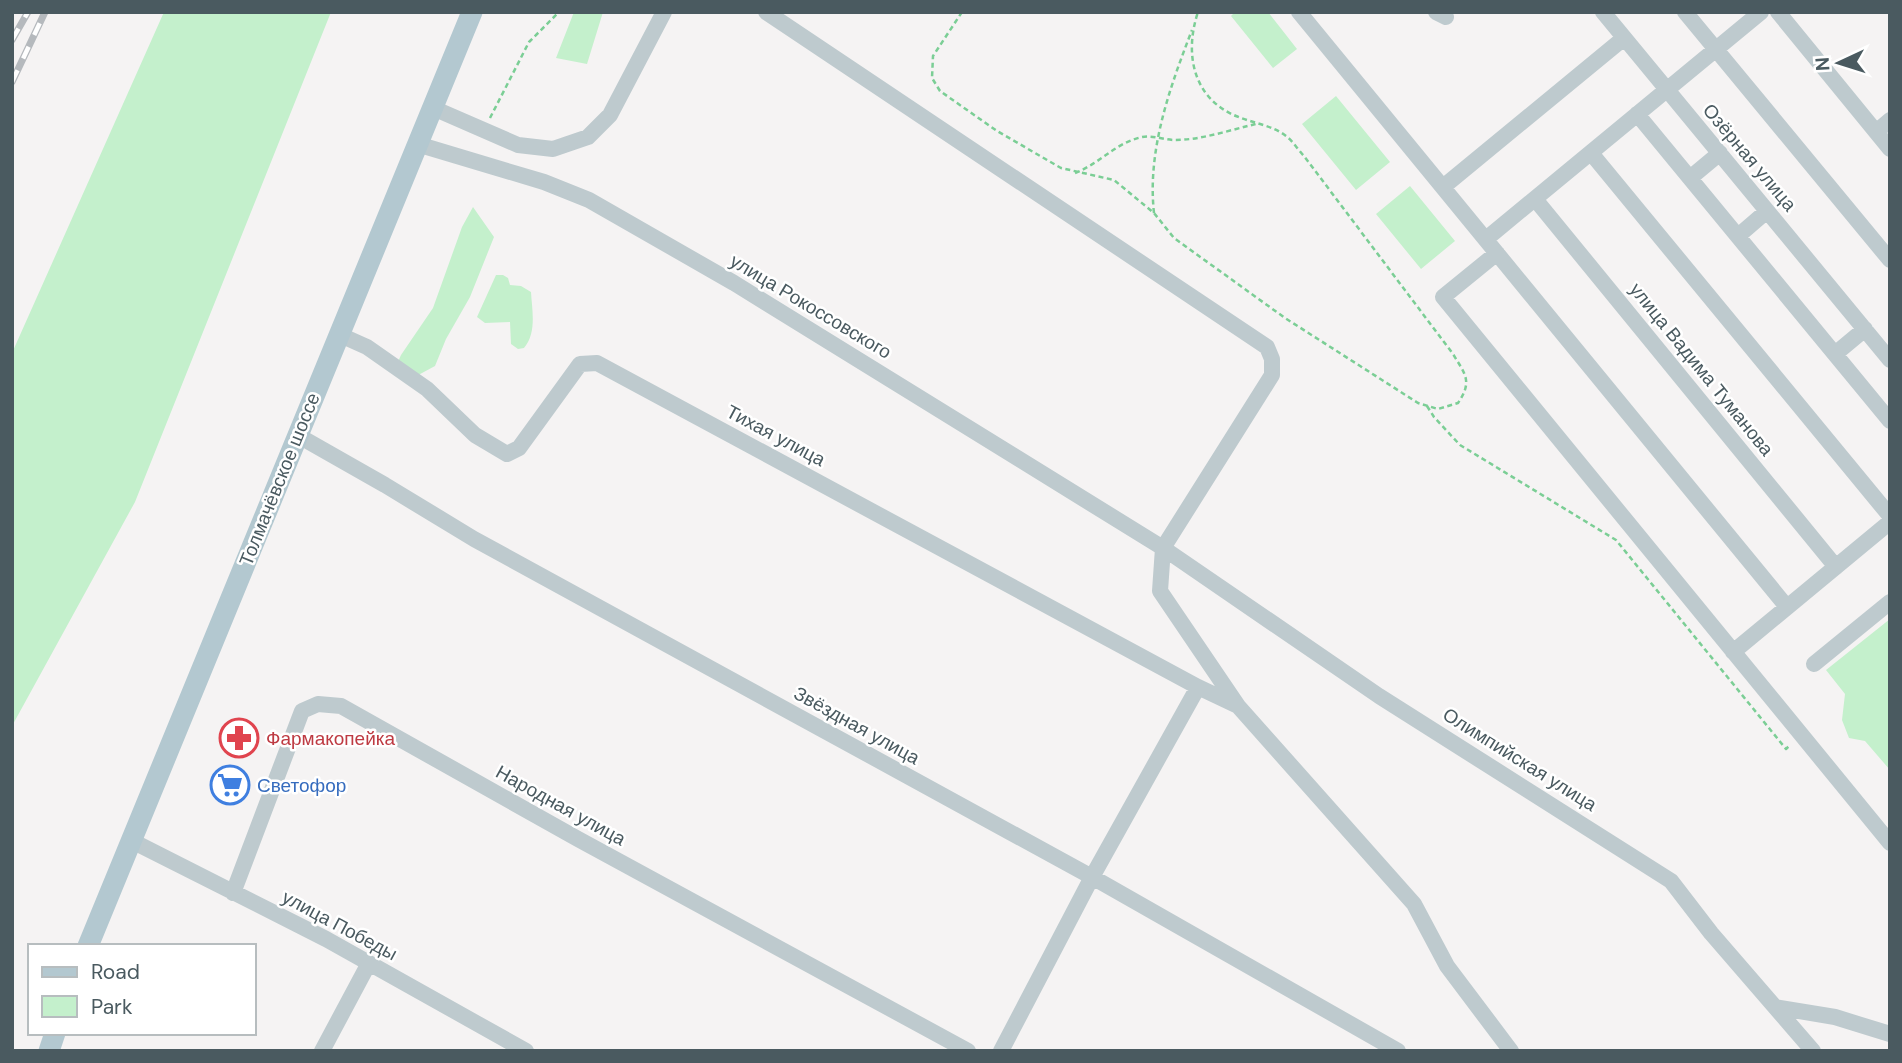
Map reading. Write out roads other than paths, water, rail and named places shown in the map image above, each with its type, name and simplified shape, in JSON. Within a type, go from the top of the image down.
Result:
[{"type":"main road","name":"Толмачёвское шоссе","points":[[89,944],[472,12]]},
{"type":"street","points":[[433,108],[518,145],[553,149],[588,137],[610,115],[664,12]]},
{"type":"street","points":[[766,12],[1267,347],[1272,359],[1272,375],[1163,548],[1160,591],[1238,706],[1414,904],[1447,967],[1511,1051]]},
{"type":"street","points":[[1299,12],[1787,607]]},
{"type":"street","name":"Озёрная улица","points":[[1603,12],[1663,93],[1890,360]]},
{"type":"street","points":[[1685,12],[1890,260]]},
{"type":"street","points":[[1486,239],[1761,12]]},
{"type":"street","points":[[1778,12],[1890,149]]},
{"type":"street","points":[[1443,187],[1624,38]]},
{"type":"street","points":[[1637,114],[1890,421]]},
{"type":"street","points":[[1876,132],[1890,120]]},
{"type":"street","name":"улица Рокоссовского","points":[[417,144],[544,182],[589,200],[745,290],[1163,548]]},
{"type":"street","points":[[1591,153],[1890,516]]},
{"type":"street","points":[[1690,178],[1716,157]]},
{"type":"street","name":"улица Вадима Туманова","points":[[1535,199],[1836,567]]},
{"type":"street","points":[[1738,236],[1764,215]]},
{"type":"street","points":[[1497,253],[1443,297],[1890,843]]},
{"type":"street","points":[[1835,354],[1865,329]]},
{"type":"street","name":"Тихая улица","points":[[338,334],[367,347],[427,389],[475,435],[507,454],[519,448],[580,364],[597,363],[1198,687],[1238,706]]},
{"type":"street","name":"Звёздная улица","points":[[297,435],[486,546],[1093,877],[1398,1051]]},
{"type":"street","points":[[1733,652],[1890,522]]},
{"type":"street","name":"Олимпийская улица","points":[[1163,548],[1379,696],[1671,881],[1711,933],[1813,1051]]},
{"type":"street","points":[[1814,664],[1890,601]]},
{"type":"street","points":[[1001,1051],[1198,687]]},
{"type":"street","name":"Народная улица","points":[[233,893],[302,711],[318,704],[341,706],[578,839],[968,1051]]},
{"type":"street","name":"улица Победы","points":[[132,841],[369,963],[526,1051]]},
{"type":"street","points":[[322,1051],[369,963]]},
{"type":"street","points":[[1775,1007],[1835,1017],[1890,1034]]},
{"type":"railway","points":[[12,40],[28,12]]},
{"type":"railway","points":[[12,82],[45,12]]},
{"type":"place","name":"Фармакопейка","points":[[239,738]]},
{"type":"place","name":"Светофор","points":[[230,785]]}]
